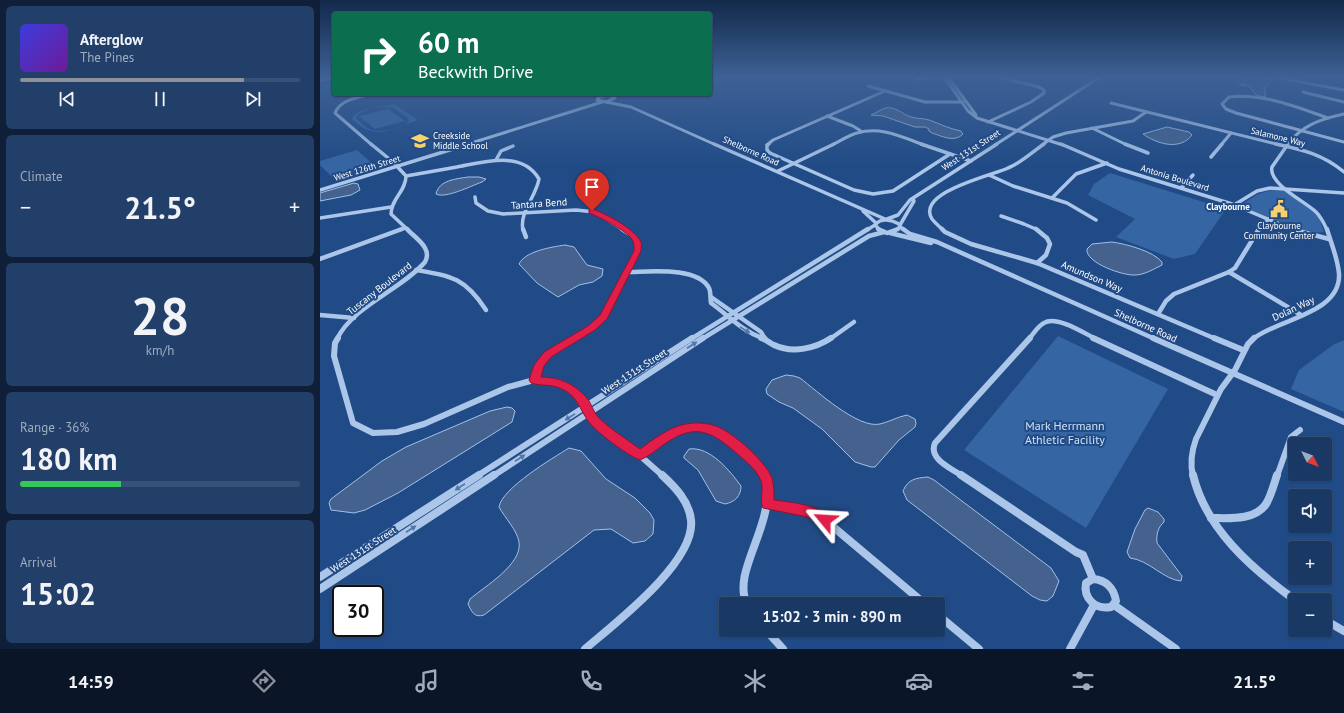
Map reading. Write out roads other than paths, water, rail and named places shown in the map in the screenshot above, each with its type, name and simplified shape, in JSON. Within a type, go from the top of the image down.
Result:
[{"type":"street","points":[[320,218],[391,207],[405,186],[406,176],[396,165],[335,113],[338,107]]},
{"type":"street","name":"West 126th Street","points":[[396,165],[577,107]]},
{"type":"street","name":"West 126th Street","points":[[320,188],[587,107]]},
{"type":"street","name":"Shelborne Road","points":[[632,107],[863,210],[886,219],[894,220],[910,234],[930,239],[1344,422]]},
{"type":"street","points":[[847,107],[773,140],[767,145],[767,150],[770,153],[860,193],[878,195],[893,191],[950,154]]},
{"type":"street","points":[[965,107],[970,114],[989,121],[1000,115],[1021,107]]},
{"type":"street","points":[[970,107],[975,114],[989,121]]},
{"type":"street","name":"West 131st Street","points":[[320,589],[587,410],[732,316],[876,224],[897,216],[906,204],[913,199],[1053,107]]},
{"type":"street","name":"Salamone Way","points":[[1128,107],[1286,146],[1326,158],[1335,163],[1344,172]]},
{"type":"street","points":[[1225,107],[1231,111],[1298,128],[1344,142]]},
{"type":"street","points":[[1296,107],[1326,117]]},
{"type":"street","points":[[989,175],[1014,165],[1049,139],[1062,134],[1133,121],[1146,112]]},
{"type":"street","name":"Dolan Way","points":[[1304,123],[1344,113]]},
{"type":"street","points":[[827,116],[853,126],[861,131]]},
{"type":"street","name":"Dolan Way","points":[[1288,595],[1266,578],[1241,555],[1210,518],[1193,478],[1193,446],[1217,396],[1226,380],[1232,373],[1243,350],[1257,335],[1321,306],[1331,297],[1337,288],[1339,271],[1323,221],[1312,208],[1275,180],[1271,170],[1298,128],[1326,117]]},
{"type":"street","name":"Antonia Boulevard","points":[[989,121],[1049,139],[1119,169],[1235,204],[1304,233],[1329,237]]},
{"type":"street","points":[[1092,128],[1134,148],[1148,152]]},
{"type":"street","points":[[778,171],[861,131],[876,130],[887,132],[970,161]]},
{"type":"street","points":[[1210,157],[1231,133]]},
{"type":"street","points":[[496,160],[500,151],[513,146]]},
{"type":"street","points":[[406,176],[496,160],[517,161],[534,172],[538,178],[538,185],[524,214],[522,228],[526,237]]},
{"type":"street","points":[[1052,198],[1076,174],[1107,163]]},
{"type":"street","points":[[989,175],[1013,186],[1052,198],[1074,207],[1096,220]]},
{"type":"street","name":"Amundson Way","points":[[989,175],[953,188],[938,197],[933,202],[930,209],[934,222],[945,232],[971,244],[1037,263],[1243,350]]},
{"type":"street","points":[[1182,188],[1193,175]]},
{"type":"street","points":[[1235,204],[1257,191],[1270,188],[1344,193]]},
{"type":"street","name":"Tantara Bend","points":[[475,197],[476,203],[491,212],[503,214],[581,210],[601,215],[631,234],[637,241],[637,251],[601,321],[547,355],[539,365],[534,380]]},
{"type":"street","points":[[900,226],[914,201],[913,199]]},
{"type":"street","name":"Tuscany Boulevard","points":[[391,207],[391,214],[428,251],[427,259],[416,270],[354,318],[340,333],[335,343],[334,352],[351,419],[357,426],[368,431],[392,433],[413,428],[502,388],[534,380],[552,380],[563,384],[584,402],[592,418],[603,429],[640,455],[673,485],[684,499],[691,521],[687,543],[681,556],[658,583],[585,649]]},
{"type":"street","name":"Shelborne Road","points":[[863,210],[876,224],[878,229],[885,232],[940,244]]},
{"type":"street","points":[[1001,216],[1029,225],[1037,229],[1046,237],[1049,244],[1048,251],[1037,263]]},
{"type":"street","points":[[1158,314],[1166,301],[1174,294],[1229,272],[1238,266],[1262,224],[1269,219]]},
{"type":"street","name":"West 131st Street","points":[[732,316],[869,236],[897,231],[900,226]]},
{"type":"street","points":[[320,259],[405,228]]},
{"type":"street","points":[[416,270],[446,276],[463,283],[472,290],[486,310]]},
{"type":"street","points":[[627,272],[692,275],[700,278],[709,288],[711,303],[761,332],[765,339]]},
{"type":"street","points":[[1229,272],[1301,315]]},
{"type":"street","points":[[320,316],[354,318]]},
{"type":"street","points":[[732,316],[753,335],[765,339],[773,345],[782,348],[806,349],[825,342],[854,322]]},
{"type":"street","points":[[1093,579],[1083,555],[1076,552],[936,458],[933,448],[935,443],[1043,323],[1050,320],[1060,322],[1217,396]]},
{"type":"street","name":"West 131st Street","points":[[320,577],[587,410]]},
{"type":"street","points":[[640,455],[669,435],[686,428],[702,428],[714,430],[724,436],[756,462],[766,480],[768,504],[744,579],[744,597]]},
{"type":"street","points":[[1210,518],[1251,515],[1261,511],[1266,504],[1291,437],[1300,430]]},
{"type":"street","points":[[768,504],[809,511],[825,520],[917,597]]},
{"type":"street","points":[[1093,579],[1103,580],[1111,587],[1116,596],[1114,605],[1103,608],[1094,605],[1090,601],[1085,591],[1086,583],[1093,579]]},
{"type":"street","points":[[1070,649],[1094,605]]},
{"type":"street","points":[[1114,605],[1176,649]]},
{"type":"street","points":[[945,621],[979,649]]},
{"type":"street","points":[[1332,624],[1344,631]]},
{"type":"street","points":[[772,637],[783,649]]},
{"type":"place","name":"Creekside Middle School","points":[[420,141]]},
{"type":"place","name":"Claybourne Community Center","points":[[1279,209]]},
{"type":"district","name":"Claybourne","points":[[1228,207]]},
{"type":"park label","name":"Mark Herrmann Athletic Facility","points":[[1065,433]]}]
